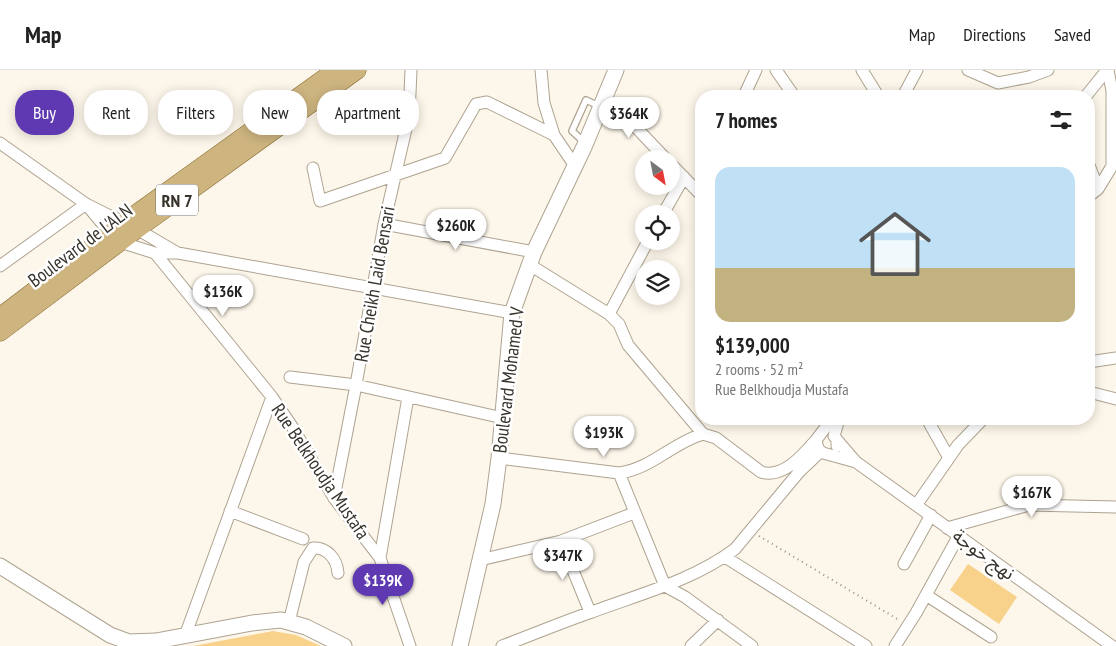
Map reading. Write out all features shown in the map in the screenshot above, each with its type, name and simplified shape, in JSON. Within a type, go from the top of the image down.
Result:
[{"type":"main road","name":"Boulevard de L'ALN","points":[[0,317],[115,238],[336,70]]},
{"type":"main road","name":"Boulevard de L'ALN","points":[[131,226],[357,70]]},
{"type":"main road","name":"Boulevard Mohamed V","points":[[460,646],[492,504],[499,458],[512,313],[532,258],[586,144],[616,70]]},
{"type":"main road","name":"Boulevard de L'ALN","points":[[0,332],[115,238]]},
{"type":"main road","points":[[0,566],[110,635],[128,644],[156,641],[252,623],[281,620],[306,627],[344,646]]},
{"type":"street","points":[[541,70],[544,103],[554,135],[575,166]]},
{"type":"street","points":[[747,90],[756,70]]},
{"type":"street","points":[[776,70],[790,90]]},
{"type":"street","points":[[862,70],[874,90]]},
{"type":"street","points":[[906,90],[917,70]]},
{"type":"street","points":[[968,70],[998,83],[1048,70]]},
{"type":"street","points":[[1091,90],[1108,70]]},
{"type":"street","points":[[1095,189],[1112,166],[1112,91],[1108,70]]},
{"type":"street","name":"Rue Cheikh Laid Bensari","points":[[334,498],[384,224],[394,175],[410,116],[414,71]]},
{"type":"street","points":[[313,168],[320,201],[445,158],[476,104],[487,102],[554,135]]},
{"type":"street","points":[[601,107],[627,118],[657,150]]},
{"type":"street","points":[[0,143],[86,204],[131,226],[178,253]]},
{"type":"street","points":[[680,173],[695,188]]},
{"type":"street","points":[[669,205],[684,177]]},
{"type":"street","points":[[86,204],[115,238],[155,254],[178,253],[512,313]]},
{"type":"street","points":[[0,266],[86,204]]},
{"type":"street","points":[[384,224],[532,258],[609,314],[619,324],[628,345],[695,425]]},
{"type":"street","points":[[609,314],[643,250]]},
{"type":"street","name":"Rue Belkhoudja Mustafa","points":[[155,254],[272,397],[293,428],[334,498],[380,558]]},
{"type":"street","points":[[1095,361],[1116,358]]},
{"type":"street","points":[[290,377],[356,385],[503,418]]},
{"type":"street","points":[[1095,394],[1116,399]]},
{"type":"street","name":"Rue Belkhoudja Mustafa","points":[[185,636],[272,397]]},
{"type":"street","name":"Rue Belkhoudja Mustafa","points":[[380,558],[408,397]]},
{"type":"street","points":[[695,425],[703,434],[716,438],[761,472],[772,474],[803,454],[828,425]]},
{"type":"street","points":[[502,646],[590,612],[665,586],[725,557],[751,532],[799,472],[823,453],[835,450],[838,425]]},
{"type":"street","points":[[930,425],[949,458]]},
{"type":"street","points":[[917,504],[958,445],[977,425]]},
{"type":"street","points":[[823,453],[816,446],[818,438],[828,433],[835,438]]},
{"type":"street","points":[[499,458],[619,473],[629,472],[648,464],[678,445],[703,434]]},
{"type":"street","name":"نهج خوجة","points":[[835,438],[856,462],[1112,646]]},
{"type":"street","name":"نهج خوجة","points":[[823,453],[856,462]]},
{"type":"street","points":[[619,473],[665,586],[686,597],[752,646]]},
{"type":"street","points":[[947,528],[1029,505],[1116,508]]},
{"type":"street","points":[[230,511],[303,538]]},
{"type":"street","points":[[480,560],[562,541],[634,513]]},
{"type":"street","points":[[904,564],[931,516]]},
{"type":"street","points":[[894,646],[926,595],[958,537]]},
{"type":"street","points":[[562,541],[590,612]]},
{"type":"street","points":[[289,622],[304,562],[313,548],[325,550],[332,556],[338,573]]},
{"type":"street","points":[[725,557],[866,646]]},
{"type":"street","points":[[380,558],[410,646]]},
{"type":"street","points":[[926,595],[991,637]]},
{"type":"street","points":[[691,646],[718,620]]},
{"type":"path","points":[[751,532],[908,625]]},
{"type":"shaded area","points":[[968,564],[1017,597],[999,624],[950,590]]},
{"type":"shaded area","points":[[273,631],[296,635],[321,646],[193,646]]}]
